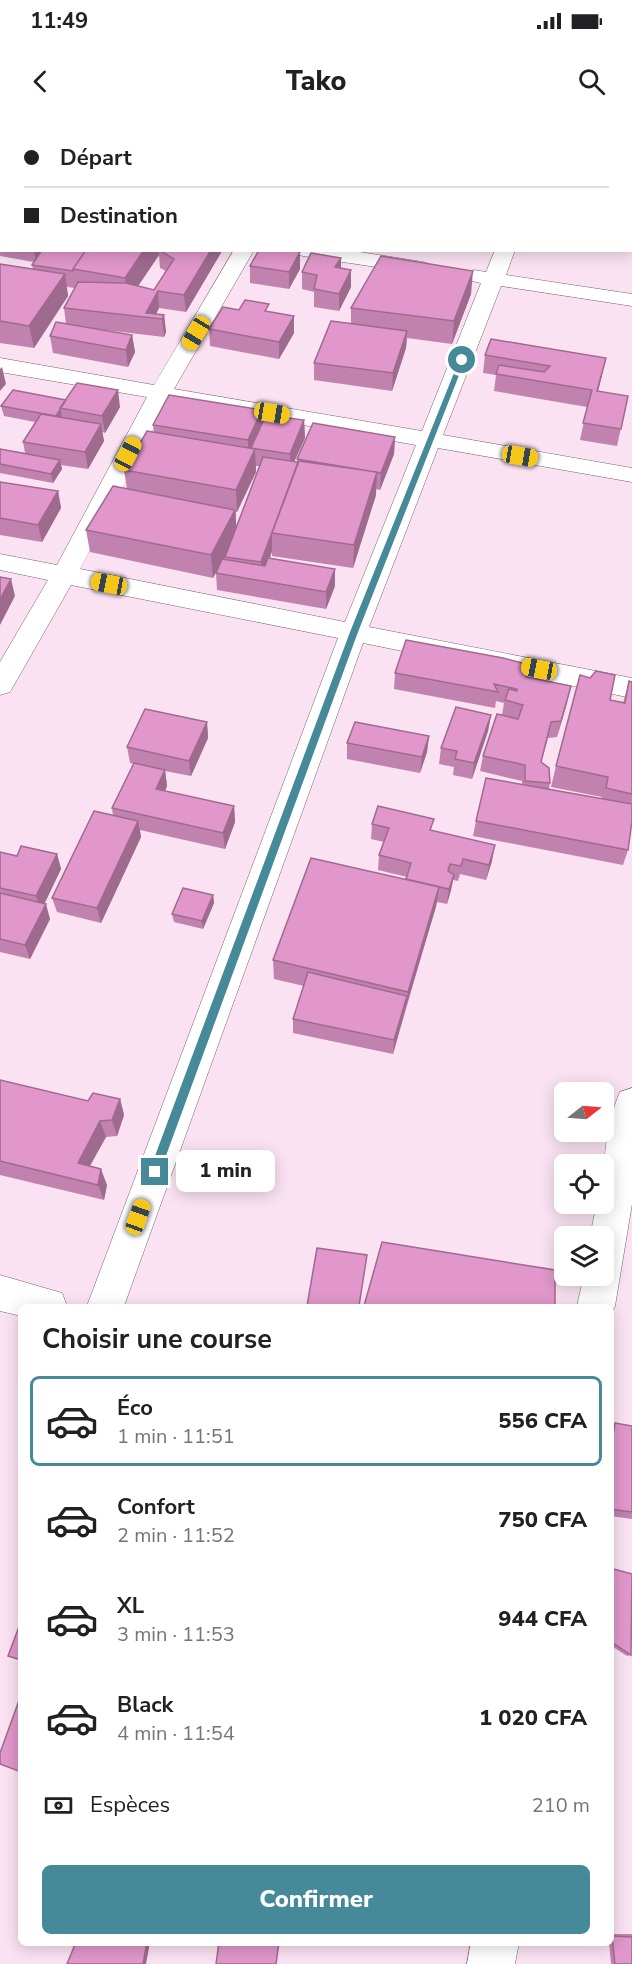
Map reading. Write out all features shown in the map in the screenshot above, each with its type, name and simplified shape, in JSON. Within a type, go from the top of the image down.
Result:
[{"type":"street","points":[[0,685],[64,575],[160,394],[243,252]]},
{"type":"street","points":[[316,252],[632,300]]},
{"type":"street","points":[[106,1304],[354,632],[504,252]]},
{"type":"street","points":[[0,365],[632,475]]},
{"type":"street","points":[[0,562],[632,688]]},
{"type":"street","points":[[610,1226],[632,1103]]},
{"type":"street","points":[[596,1304],[600,1286]]},
{"type":"street","points":[[0,1293],[41,1304]]},
{"type":"street","points":[[491,1964],[494,1946]]},
{"type":"building","points":[[41,252],[85,252],[73,271],[32,265]]},
{"type":"building","points":[[85,252],[143,252],[125,278],[73,269]]},
{"type":"building","points":[[162,252],[210,252],[184,295],[158,291],[146,313],[164,315],[162,319],[64,308],[78,282],[126,283],[154,290],[174,259]]},
{"type":"building","points":[[258,252],[300,252],[289,272],[250,266]]},
{"type":"building","points":[[311,253],[341,258],[335,267],[351,270],[339,294],[314,289],[317,275],[302,272]]},
{"type":"building","points":[[381,256],[473,271],[454,321],[351,308]]},
{"type":"building","points":[[0,264],[65,274],[29,326],[0,321]]},
{"type":"building","points":[[245,300],[269,304],[265,311],[294,316],[279,342],[209,329],[223,307],[239,310]]},
{"type":"building","points":[[331,321],[407,331],[393,373],[314,363]]},
{"type":"building","points":[[56,322],[132,335],[126,350],[50,336]]},
{"type":"building","points":[[491,339],[606,358],[597,391],[628,396],[621,429],[583,423],[592,390],[496,374],[499,365],[544,372],[550,366],[485,355]]},
{"type":"building","points":[[77,383],[118,390],[102,416],[60,408]]},
{"type":"building","points":[[13,390],[66,400],[56,416],[1,406]]},
{"type":"building","points":[[169,395],[262,410],[248,440],[153,425]]},
{"type":"building","points":[[41,414],[101,424],[85,452],[23,442]]},
{"type":"building","points":[[266,415],[304,420],[290,454],[251,448]]},
{"type":"building","points":[[313,423],[395,437],[381,473],[297,459]]},
{"type":"building","points":[[147,431],[255,449],[236,490],[124,470]]},
{"type":"building","points":[[0,449],[60,460],[51,474],[0,464]]},
{"type":"building","points":[[263,457],[298,462],[261,562],[225,557]]},
{"type":"building","points":[[299,461],[377,472],[354,545],[272,533]]},
{"type":"building","points":[[0,482],[58,491],[38,525],[0,518]]},
{"type":"building","points":[[113,486],[235,510],[211,555],[86,530]]},
{"type":"building","points":[[268,558],[335,569],[326,592],[216,573],[222,559],[265,566]]},
{"type":"building","points":[[0,577],[11,579],[0,599]]},
{"type":"building","points":[[406,640],[530,665],[526,677],[571,686],[561,721],[551,722],[541,762],[549,768],[550,783],[525,781],[525,765],[483,756],[497,714],[518,719],[523,705],[505,700],[509,689],[517,691],[517,689],[494,684],[498,692],[395,673]]},
{"type":"building","points":[[596,671],[615,675],[610,700],[625,703],[629,681],[632,682],[632,794],[606,788],[608,777],[556,766],[580,675],[590,678]]},
{"type":"building","points":[[456,707],[491,715],[474,763],[455,759],[457,751],[441,748]]},
{"type":"building","points":[[145,709],[207,722],[189,761],[127,747]]},
{"type":"building","points":[[355,722],[429,736],[422,757],[347,743]]},
{"type":"building","points":[[134,763],[165,770],[156,789],[234,806],[223,833],[112,808]]},
{"type":"building","points":[[486,778],[632,804],[628,850],[476,821]]},
{"type":"building","points":[[378,806],[434,819],[430,830],[495,845],[489,865],[463,859],[461,866],[450,864],[448,871],[454,875],[449,889],[406,879],[411,863],[379,855],[389,828],[372,824]]},
{"type":"building","points":[[94,811],[138,821],[97,908],[52,898]]},
{"type":"building","points":[[21,846],[57,854],[36,896],[0,888],[0,852],[17,856]]},
{"type":"building","points":[[311,858],[439,887],[408,992],[273,960]]},
{"type":"building","points":[[183,888],[213,895],[202,921],[172,914]]},
{"type":"building","points":[[0,893],[46,904],[25,945],[0,939]]},
{"type":"building","points":[[308,972],[407,996],[394,1040],[293,1019]]},
{"type":"building","points":[[0,1080],[88,1101],[93,1093],[120,1099],[112,1120],[100,1121],[78,1163],[101,1169],[98,1185],[0,1161]]},
{"type":"building","points":[[382,1242],[554,1270],[555,1304],[365,1304]]},
{"type":"building","points":[[317,1248],[367,1255],[359,1304],[307,1304]]},
{"type":"building","points":[[615,1423],[632,1426],[632,1512],[614,1510]]},
{"type":"building","points":[[614,1569],[632,1574],[631,1655],[614,1644]]},
{"type":"building","points":[[18,1629],[18,1659],[8,1656]]},
{"type":"building","points":[[18,1703],[18,1771],[0,1764],[0,1753]]},
{"type":"building","points":[[614,1936],[632,1937],[632,1964],[615,1964]]},
{"type":"building","points":[[74,1946],[146,1946],[143,1964],[67,1964]]},
{"type":"building","points":[[218,1946],[278,1946],[276,1964],[216,1964]]},
{"type":"route","points":[[155,1172],[354,632],[462,360]]}]
